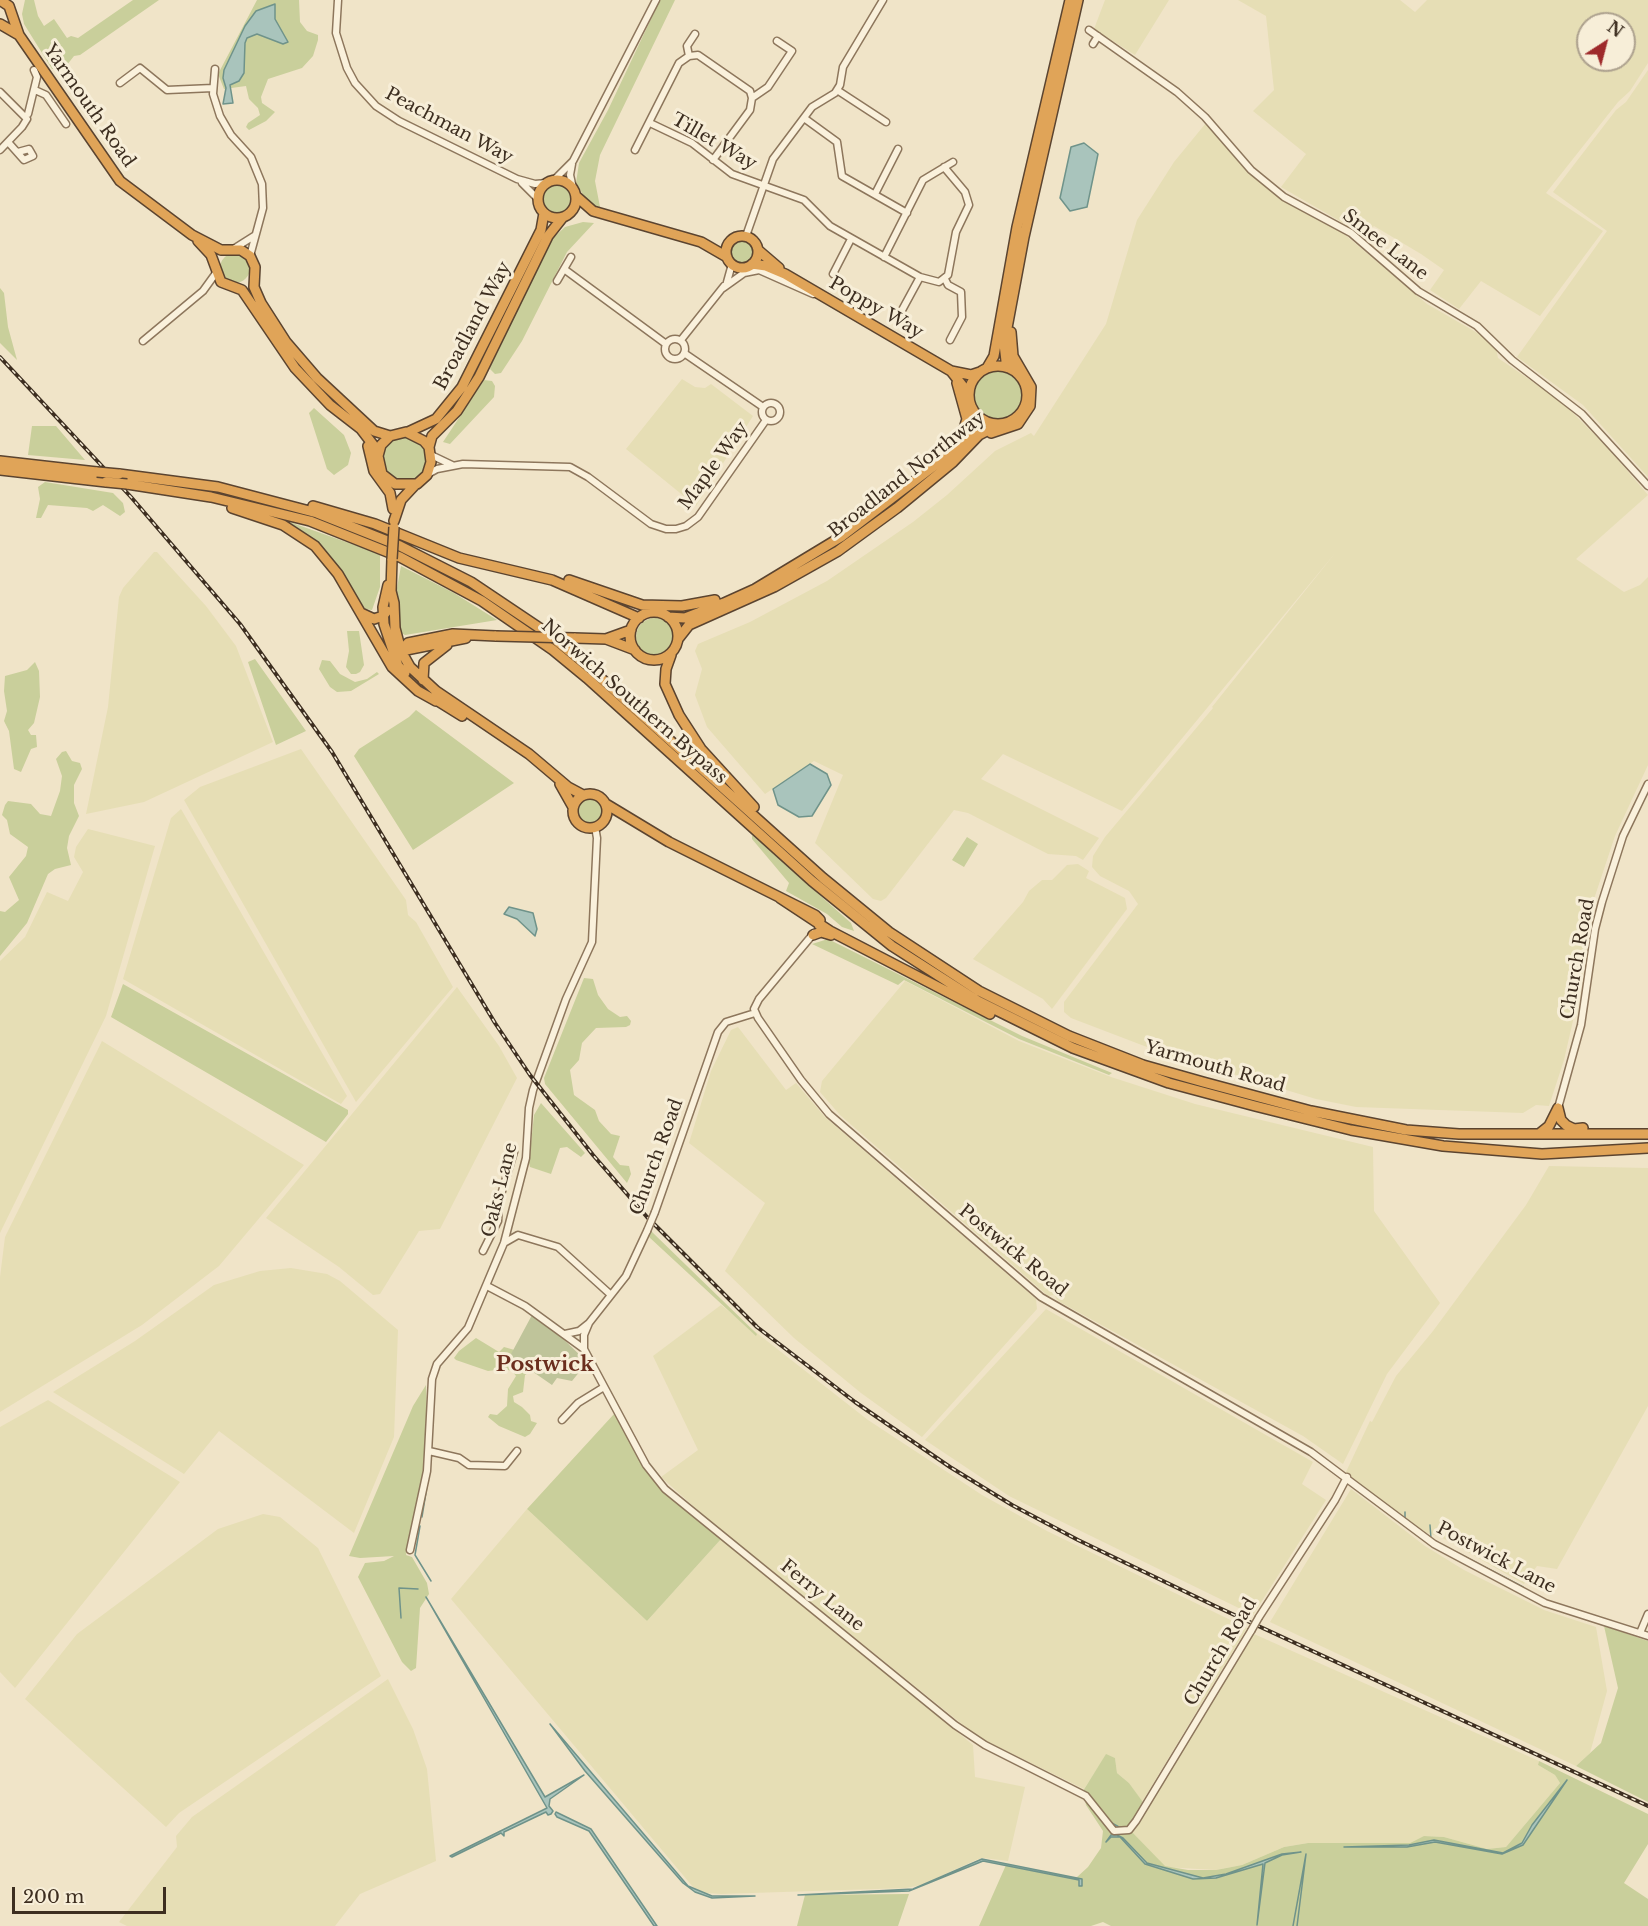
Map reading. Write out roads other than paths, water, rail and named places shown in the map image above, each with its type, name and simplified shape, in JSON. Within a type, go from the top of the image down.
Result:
[{"type":"highway","name":"Yarmouth Road","points":[[1,0],[7,3],[19,35],[116,177],[192,235],[211,255],[215,269],[226,286]]},
{"type":"highway","points":[[1070,0],[1017,227],[994,356],[975,378],[969,394],[975,413],[991,423],[1000,424],[1017,417],[1026,402],[1025,384],[1006,361],[1004,344],[1024,237],[1078,0]]},
{"type":"highway","name":"Yarmouth Road","points":[[1,24],[8,21],[11,12]]},
{"type":"highway","name":"Yarmouth Road","points":[[1,24],[19,35]]},
{"type":"highway","points":[[593,211],[566,182],[550,181],[540,190],[538,199],[544,213],[552,218],[593,211],[701,242],[724,243],[746,236],[754,241],[758,250],[748,266],[729,260],[701,242]]},
{"type":"highway","points":[[566,215],[575,206],[574,192]]},
{"type":"highway","name":"Broadland Way","points":[[406,432],[423,427],[436,419],[462,387],[541,231],[544,213]]},
{"type":"highway","name":"Broadland Way","points":[[430,451],[432,436],[457,411],[479,377],[544,244],[566,215]]},
{"type":"highway","name":"Yarmouth Road","points":[[192,235],[229,250],[241,250],[250,256]]},
{"type":"highway","points":[[953,462],[989,434],[1018,424],[1030,406],[1030,383],[1013,356],[1010,338],[1024,237]]},
{"type":"highway","points":[[729,260],[727,247],[732,239]]},
{"type":"highway","points":[[215,269],[229,250]]},
{"type":"highway","name":"Poppy Way","points":[[758,250],[785,274]]},
{"type":"highway","points":[[250,256],[255,267],[255,291],[309,370],[368,427],[390,436]]},
{"type":"highway","name":"Poppy Way","points":[[748,266],[766,266],[785,274],[951,371],[971,375],[984,370]]},
{"type":"highway","points":[[226,286],[238,288],[247,284],[254,277]]},
{"type":"highway","points":[[238,288],[247,297],[291,363],[366,442],[374,471],[390,493],[394,521],[390,579],[394,642]]},
{"type":"highway","points":[[876,327],[897,344],[954,380],[964,403],[967,419],[963,432],[914,482]]},
{"type":"highway","points":[[984,370],[1000,366],[1013,370]]},
{"type":"highway","name":"Poppy Way","points":[[951,371],[969,394]]},
{"type":"highway","points":[[330,405],[366,434],[375,446],[380,470],[391,482],[395,494],[393,509]]},
{"type":"highway","name":"Broadland Northway","points":[[668,617],[695,615],[755,588],[860,524],[967,438],[975,424],[975,413]]},
{"type":"highway","name":"Broadland Northway","points":[[678,639],[689,626],[765,592],[838,551],[897,508],[953,462],[979,435],[1000,424]]},
{"type":"highway","points":[[378,456],[381,445],[390,436],[406,432],[419,437],[430,451],[427,475],[401,500],[394,521]]},
{"type":"highway","name":"Norwich Southern Bypass","points":[[0,461],[106,482],[262,508],[310,521],[400,557],[482,601],[535,636],[587,678],[806,875],[883,939],[978,1001],[1054,1040]]},
{"type":"highway","name":"Norwich Southern Bypass","points":[[0,470],[97,472],[218,487],[317,513],[400,546],[471,582],[547,633],[620,694],[823,878]]},
{"type":"highway","points":[[391,482],[415,485]]},
{"type":"highway","points":[[151,488],[242,510],[295,531],[327,558],[392,668],[418,691],[486,726]]},
{"type":"highway","points":[[257,497],[303,503],[353,518],[434,549],[552,580],[639,618]]},
{"type":"highway","points":[[483,563],[542,572],[642,605],[660,606],[704,605],[784,572]]},
{"type":"highway","points":[[390,579],[383,616],[400,655],[404,673],[436,701]]},
{"type":"highway","points":[[358,610],[369,618],[383,616],[387,610],[391,591]]},
{"type":"highway","points":[[635,650],[631,640],[632,630],[639,618],[654,613],[668,617],[678,631],[678,639],[666,669],[665,684],[689,733],[716,769],[823,878]]},
{"type":"highway","points":[[606,639],[632,630]]},
{"type":"highway","points":[[394,642],[408,643],[453,634],[589,638],[606,639],[635,650],[651,660],[671,655]]},
{"type":"highway","points":[[400,655],[480,635]]},
{"type":"highway","points":[[423,680],[424,663],[451,641]]},
{"type":"highway","points":[[400,655],[408,643]]},
{"type":"highway","points":[[379,646],[400,655],[423,680],[529,754],[555,777],[583,795],[598,795],[606,804],[658,836]]},
{"type":"highway","points":[[555,777],[573,807],[578,822],[583,826],[595,827],[604,820],[624,822],[658,836],[815,915],[820,920],[819,925]]},
{"type":"highway","points":[[573,807],[583,795]]},
{"type":"highway","points":[[604,820],[606,804]]},
{"type":"highway","name":"Yarmouth Road","points":[[823,878],[889,932],[950,974],[1040,1023],[1107,1052],[1238,1092],[1358,1121],[1406,1130],[1459,1134],[1648,1134]]},
{"type":"highway","points":[[780,898],[819,925],[850,942],[988,1013],[1054,1040]]},
{"type":"highway","points":[[811,937],[825,933],[850,942]]},
{"type":"highway","name":"Yarmouth Road","points":[[1054,1040],[1093,1057],[1169,1083],[1351,1130],[1443,1146],[1506,1152],[1560,1154],[1648,1148]]},
{"type":"highway","points":[[1558,1108],[1563,1123],[1574,1129],[1621,1133]]},
{"type":"highway","points":[[1539,1134],[1550,1126],[1558,1108]]},
{"type":"street","name":"Peachman Way","points":[[338,0],[336,33],[341,50],[355,83],[368,99],[399,121],[517,179],[535,184],[550,181]]},
{"type":"street","points":[[574,192],[570,175],[573,161],[656,0]]},
{"type":"street","points":[[746,236],[773,159],[818,101],[837,90],[843,67],[883,0]]},
{"type":"street","points":[[11,12],[16,1]]},
{"type":"street","name":"Smee Lane","points":[[1089,30],[1177,92],[1205,117],[1251,170],[1284,197],[1351,233],[1418,291],[1464,317],[1490,336],[1512,360],[1582,414],[1648,486]]},
{"type":"street","points":[[689,56],[687,46],[695,34]]},
{"type":"street","points":[[1093,44],[1098,36]]},
{"type":"street","points":[[752,98],[762,93],[792,51],[777,41]]},
{"type":"street","points":[[635,150],[679,63],[689,56],[698,55],[750,91],[752,98],[750,110],[712,160]]},
{"type":"street","points":[[120,83],[140,68],[167,90],[213,88]]},
{"type":"street","points":[[215,69],[213,88],[223,122],[250,157],[262,184],[263,208],[250,256]]},
{"type":"street","points":[[0,150],[14,137],[28,116],[35,98],[37,77],[34,70]]},
{"type":"street","points":[[35,90],[46,95],[66,124]]},
{"type":"street","points":[[837,90],[886,122]]},
{"type":"street","points":[[0,92],[28,116]]},
{"type":"street","points":[[804,118],[837,142],[842,176],[907,213]]},
{"type":"street","name":"Tillet Way","points":[[650,123],[684,138],[732,174],[804,200],[830,226],[920,277]]},
{"type":"street","points":[[8,142],[18,152]]},
{"type":"street","points":[[875,194],[898,149]]},
{"type":"street","points":[[550,181],[573,161]]},
{"type":"street","points":[[884,257],[923,180],[953,162]]},
{"type":"street","points":[[901,312],[920,277],[931,282],[945,279],[952,267],[956,232],[969,205],[965,192],[944,167]]},
{"type":"street","name":"Peachman Way","points":[[517,179],[538,199]]},
{"type":"street","points":[[229,250],[255,236]]},
{"type":"street","points":[[833,274],[851,239]]},
{"type":"street","points":[[557,281],[571,256]]},
{"type":"street","points":[[725,285],[729,260]]},
{"type":"street","points":[[681,340],[725,285],[748,266]]},
{"type":"street","points":[[143,341],[203,291],[215,269]]},
{"type":"street","points":[[564,269],[666,344],[667,354],[672,358],[679,358],[684,353],[685,347],[681,340]]},
{"type":"street","points":[[725,285],[744,273],[759,270],[838,305]]},
{"type":"street","points":[[945,279],[948,285],[961,292],[962,317],[950,340]]},
{"type":"street","points":[[203,291],[226,286]]},
{"type":"street","points":[[666,344],[674,339],[681,340]]},
{"type":"street","name":"Maple Way","points":[[684,353],[763,407]]},
{"type":"street","points":[[773,402],[781,410],[777,419],[766,420],[762,414],[763,407],[773,402]]},
{"type":"street","name":"Maple Way","points":[[427,475],[452,465],[570,468],[588,477],[651,524],[661,528],[676,529],[686,526],[698,517],[766,420]]},
{"type":"street","name":"Maple Way","points":[[430,451],[452,465]]},
{"type":"street","name":"Church Road","points":[[1558,1108],[1581,1025],[1595,929],[1602,902],[1623,836],[1648,784]]},
{"type":"street","name":"Oaks Lane","points":[[410,1550],[429,1452],[432,1379],[436,1364],[465,1335],[504,1243],[520,1184],[534,1090],[566,999],[594,935],[592,895],[597,838],[595,827]]},
{"type":"street","points":[[808,918],[811,937]]},
{"type":"street","points":[[755,1013],[754,1009],[759,999],[819,925]]},
{"type":"street","name":"Church Road","points":[[590,1323],[636,1260],[718,1032],[726,1022],[755,1013]]},
{"type":"street","name":"Postwick Road","points":[[755,1013],[801,1080],[829,1114],[1041,1297],[1311,1452],[1347,1477]]},
{"type":"street","points":[[483,1251],[498,1221],[500,1201],[514,1152]]},
{"type":"street","points":[[507,1179],[520,1184]]},
{"type":"street","points":[[508,1229],[518,1235],[565,1251],[612,1295]]},
{"type":"street","points":[[504,1243],[518,1235]]},
{"type":"street","points":[[487,1286],[525,1306],[584,1349]]},
{"type":"street","points":[[565,1334],[579,1331],[590,1323]]},
{"type":"street","points":[[584,1349],[584,1335],[590,1323]]},
{"type":"street","name":"Ferry Lane","points":[[584,1349],[646,1465],[674,1496],[955,1725],[985,1745],[1086,1796],[1114,1831]]},
{"type":"street","points":[[562,1420],[584,1398],[604,1387]]},
{"type":"street","points":[[429,1452],[459,1458],[469,1466],[505,1466],[517,1451]]},
{"type":"street","name":"Church Road","points":[[1114,1831],[1129,1830],[1136,1821],[1259,1617],[1335,1500],[1347,1477]]},
{"type":"street","name":"Postwick Lane","points":[[1347,1477],[1377,1503],[1434,1544],[1520,1591],[1545,1603],[1648,1636]]},
{"type":"street","points":[[1640,1633],[1648,1614]]},
{"type":"water","points":[[275,4],[275,19],[288,42],[283,44],[257,34],[247,38],[244,73],[239,81],[230,85],[233,103],[223,104],[226,88],[223,78],[224,70],[245,26],[256,11]]},
{"type":"water","points":[[1084,143],[1098,154],[1087,207],[1070,211],[1060,198],[1071,147]]},
{"type":"water","points":[[810,764],[827,774],[831,785],[812,816],[799,817],[778,805],[773,789]]},
{"type":"water","points":[[509,907],[533,913],[537,929],[535,936],[517,919],[504,914]]},
{"type":"water","points":[[426,1597],[545,1797],[584,1775],[550,1799],[549,1806],[553,1811],[551,1814],[548,1815],[546,1812],[504,1832],[504,1836],[501,1833],[452,1857],[450,1856],[547,1808]]},
{"type":"water","points":[[550,1724],[688,1886],[712,1896],[755,1896],[712,1898],[695,1892],[683,1883],[585,1771]]},
{"type":"water","points":[[1567,1780],[1523,1845],[1502,1854],[1435,1842],[1407,1847],[1344,1847],[1409,1845],[1434,1840],[1503,1853],[1522,1843],[1532,1825]]},
{"type":"water","points":[[556,1812],[591,1829],[657,1926],[654,1926],[589,1831],[557,1817]]},
{"type":"water","points":[[1111,1835],[1117,1835],[1123,1838],[1147,1863],[1203,1878],[1226,1874],[1282,1854],[1301,1852],[1282,1855],[1265,1863],[1257,1925],[1263,1864],[1216,1878],[1193,1879],[1145,1864],[1120,1837],[1111,1837],[1106,1842]]},
{"type":"water","points":[[982,1859],[1082,1879],[1082,1886],[1079,1886],[1079,1880],[983,1861],[909,1891],[798,1895],[913,1889]]},
{"type":"waterway","points":[[422,1517],[428,1480]]},
{"type":"waterway","points":[[1405,1512],[1405,1519]]},
{"type":"waterway","points":[[1430,1525],[1431,1539]]},
{"type":"waterway","points":[[420,1526],[415,1555],[431,1581]]},
{"type":"waterway","points":[[1433,1540],[1523,1587]]},
{"type":"waterway","points":[[401,1618],[399,1588],[418,1589]]},
{"type":"waterway","points":[[1110,1822],[1119,1827]]},
{"type":"waterway","points":[[1293,1926],[1306,1854],[1297,1926]]},
{"type":"railway","points":[[0,357],[131,497],[240,624],[332,752],[495,1023],[530,1075],[593,1155],[647,1217],[757,1327],[855,1402],[950,1467],[1012,1505],[1078,1540],[1215,1606],[1648,1806]]},
{"type":"district","name":"Postwick","points":[[545,1365]]}]
